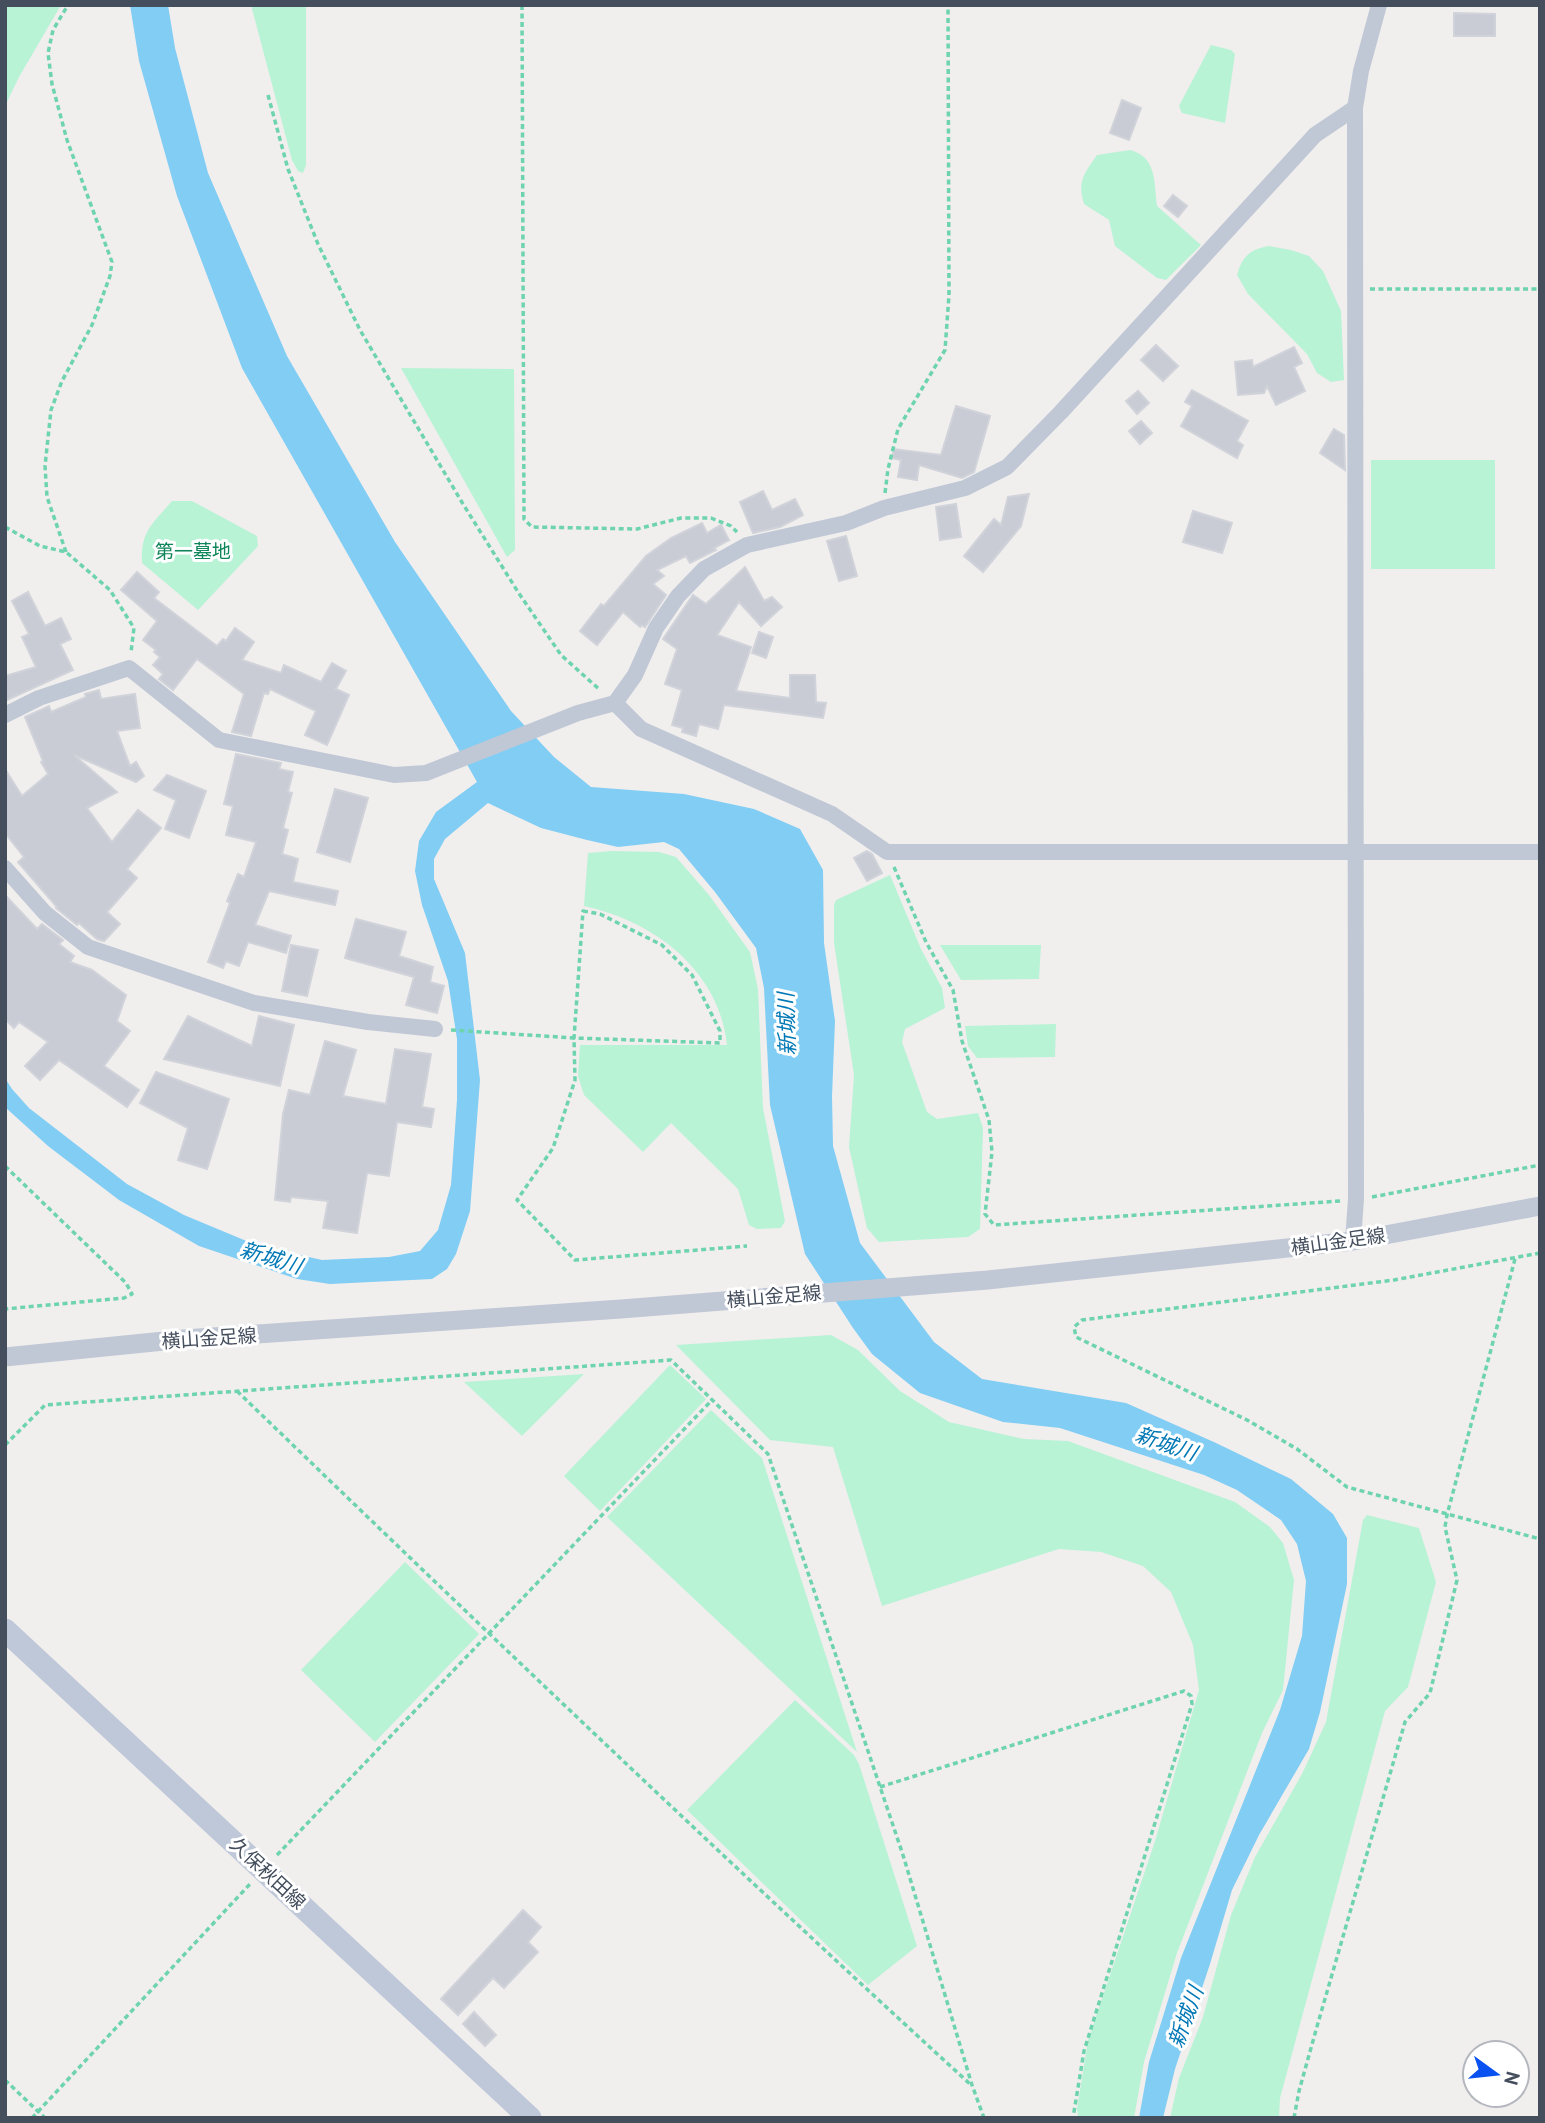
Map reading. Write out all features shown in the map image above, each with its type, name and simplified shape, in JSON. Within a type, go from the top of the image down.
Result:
[{"type":"main road","name":"久保秋田線","points":[[5,1630],[530,2118]]},
{"type":"street","points":[[1353,1241],[1356,1199],[1355,108],[1361,71],[1379,5]]},
{"type":"street","points":[[5,715],[39,698],[128,668],[219,740],[394,775],[426,774],[578,713],[614,703],[635,676],[656,628],[678,596],[704,569],[747,545],[846,523],[884,508],[965,488],[1007,467],[1315,135],[1355,108]]},
{"type":"street","points":[[614,703],[640,729],[832,814],[887,852],[1540,852]]},
{"type":"street","points":[[5,868],[45,914],[88,947],[254,1003],[435,1030]]},
{"type":"street","name":"横山金足線","points":[[5,1357],[184,1339],[988,1279],[1353,1241],[1540,1206]]},
{"type":"path","points":[[66,552],[47,497],[45,466],[51,410],[62,381],[92,325],[110,276],[112,261],[67,141],[52,84],[48,53],[53,30],[68,5]]},
{"type":"path","points":[[522,5],[524,519],[531,527],[637,529],[681,519],[711,518],[731,526],[747,545]]},
{"type":"path","points":[[884,508],[888,469],[898,429],[945,350],[949,295],[948,5]]},
{"type":"path","points":[[268,95],[293,182],[318,244],[360,330],[518,592],[561,655],[614,703]]},
{"type":"path","points":[[1354,289],[1540,289]]},
{"type":"path","points":[[5,527],[40,546],[66,552],[110,590],[134,628],[128,668]]},
{"type":"path","points":[[887,852],[926,942],[953,990],[962,1041],[989,1120],[992,1152],[985,1214],[994,1225],[1356,1199],[1540,1164]]},
{"type":"path","points":[[435,1030],[574,1038],[720,1043],[720,1031],[692,975],[662,945],[600,914],[583,911],[574,1038],[575,1080],[553,1148],[517,1200],[575,1260],[747,1245]]},
{"type":"path","points":[[5,1166],[126,1283],[132,1294],[124,1298],[5,1309]]},
{"type":"path","points":[[1540,1253],[1394,1280],[1082,1320],[1074,1327],[1076,1337],[1247,1420],[1297,1449],[1347,1487],[1540,1539]]},
{"type":"path","points":[[1294,2118],[1318,2023],[1405,1722],[1430,1693],[1458,1580],[1445,1527],[1447,1515],[1515,1258]]},
{"type":"path","points":[[5,1445],[45,1405],[671,1360],[768,1454],[903,1855],[984,2118]]},
{"type":"path","points":[[237,1391],[488,1634],[829,1955],[972,2085]]},
{"type":"path","points":[[32,2118],[264,1869],[712,1400]]},
{"type":"path","points":[[880,1787],[1184,1691],[1191,1696],[1192,1704],[1084,2051],[1073,2118]]},
{"type":"path","points":[[5,2080],[45,2118]]},
{"type":"green space","points":[[5,5],[61,5],[5,106]]},
{"type":"green space","points":[[251,5],[306,5],[306,165],[303,173],[298,171],[292,160]]},
{"type":"green space","points":[[1211,45],[1231,50],[1235,54],[1225,123],[1182,113],[1179,106]]},
{"type":"green space","points":[[1130,150],[1139,153],[1150,164],[1157,206],[1201,245],[1166,280],[1157,278],[1115,246],[1109,220],[1084,204],[1081,189],[1083,178],[1097,155]]},
{"type":"green space","points":[[1269,246],[1309,256],[1323,271],[1341,311],[1344,380],[1331,382],[1317,373],[1307,354],[1248,294],[1237,275],[1248,255]]},
{"type":"green space","points":[[401,368],[514,369],[515,550],[507,557]]},
{"type":"green space","points":[[1371,460],[1495,460],[1495,569],[1371,569]]},
{"type":"green space","name":"第一墓地","points":[[172,501],[192,501],[257,536],[258,546],[198,610],[142,563],[143,543],[149,529]]},
{"type":"green space","points":[[659,852],[676,857],[709,895],[750,952],[758,989],[763,1108],[785,1221],[781,1228],[757,1229],[749,1225],[738,1189],[671,1123],[643,1152],[584,1095],[578,1076],[580,1045],[727,1045],[721,1018],[711,994],[697,972],[679,953],[635,924],[584,906],[588,853]]},
{"type":"green space","points":[[890,875],[921,949],[942,988],[945,1008],[905,1029],[902,1042],[927,1112],[937,1119],[978,1113],[983,1128],[980,1229],[968,1237],[879,1242],[867,1228],[849,1147],[854,1075],[834,943],[834,905],[836,900]]},
{"type":"green space","points":[[940,945],[1041,945],[1039,979],[961,980]]},
{"type":"green space","points":[[1056,1024],[1055,1057],[977,1058],[968,1046],[965,1026]]},
{"type":"green space","points":[[831,1335],[858,1350],[900,1391],[949,1422],[1024,1439],[1068,1441],[1235,1502],[1270,1527],[1283,1543],[1294,1580],[1283,1690],[1262,1733],[1177,1953],[1144,2062],[1134,2118],[1078,2118],[1077,2109],[1088,2041],[1155,1841],[1199,1690],[1193,1645],[1171,1592],[1143,1566],[1101,1552],[1059,1549],[882,1606],[833,1447],[770,1440],[676,1345]]},
{"type":"green space","points":[[670,1365],[706,1399],[600,1511],[564,1476]]},
{"type":"green space","points":[[584,1374],[522,1436],[464,1382]]},
{"type":"green space","points":[[711,1410],[762,1458],[857,1752],[607,1517]]},
{"type":"green space","points":[[1367,1515],[1419,1528],[1436,1582],[1408,1687],[1385,1711],[1280,2098],[1279,2118],[1170,2118],[1179,2078],[1203,2017],[1231,1915],[1255,1857],[1302,1774],[1326,1722],[1363,1520]]},
{"type":"green space","points":[[405,1562],[479,1634],[375,1742],[301,1670]]},
{"type":"green space","points":[[795,1700],[854,1755],[859,1764],[917,1946],[868,1985],[687,1810]]},
{"type":"water","name":"新城川","points":[[130,5],[168,5],[175,48],[208,173],[287,356],[395,542],[511,711],[554,757],[591,787],[684,794],[754,809],[800,829],[823,870],[824,943],[835,1021],[833,1146],[860,1243],[934,1342],[982,1379],[1126,1403],[1216,1443],[1291,1479],[1333,1514],[1347,1538],[1347,1584],[1320,1712],[1309,1749],[1259,1835],[1232,1890],[1175,2069],[1163,2118],[1139,2118],[1149,2062],[1181,1958],[1280,1710],[1302,1636],[1306,1581],[1297,1544],[1281,1520],[1237,1490],[1204,1475],[1060,1428],[1003,1422],[920,1393],[872,1354],[805,1254],[770,1105],[764,988],[756,948],[679,849],[664,842],[618,847],[587,840],[541,828],[488,803],[445,839],[434,859],[434,879],[465,953],[480,1080],[470,1211],[456,1254],[447,1269],[432,1279],[330,1284],[297,1279],[199,1246],[119,1200],[48,1146],[5,1107],[5,1078],[29,1108],[127,1184],[184,1215],[256,1245],[322,1260],[389,1257],[420,1251],[438,1230],[451,1185],[457,1100],[457,1039],[448,981],[422,905],[415,871],[419,841],[436,812],[477,782],[242,368],[177,196],[139,61]]},
{"type":"building","points":[[1454,13],[1495,14],[1495,36],[1454,36]]},
{"type":"building","points":[[1122,100],[1141,108],[1129,140],[1110,133]]},
{"type":"building","points":[[1173,195],[1187,206],[1178,217],[1164,206]]},
{"type":"building","points":[[1156,345],[1178,366],[1163,381],[1141,360]]},
{"type":"building","points":[[1294,347],[1302,363],[1294,367],[1305,391],[1276,405],[1267,386],[1264,393],[1238,395],[1235,362],[1252,360],[1253,367]]},
{"type":"building","points":[[1192,390],[1248,421],[1237,441],[1243,445],[1237,458],[1181,426],[1192,406],[1185,402]]},
{"type":"building","points":[[1138,391],[1149,403],[1137,414],[1126,401]]},
{"type":"building","points":[[956,406],[990,416],[974,472],[962,478],[919,465],[917,480],[898,477],[901,460],[892,458],[894,449],[941,455]]},
{"type":"building","points":[[1141,421],[1152,433],[1140,444],[1129,431]]},
{"type":"building","points":[[1334,429],[1344,435],[1345,470],[1320,453]]},
{"type":"building","points":[[763,491],[772,510],[795,499],[803,515],[780,527],[753,533],[740,502]]},
{"type":"building","points":[[1029,494],[1021,526],[983,572],[964,556],[994,519],[1001,525],[1008,497]]},
{"type":"building","points":[[956,504],[961,537],[940,540],[936,507]]},
{"type":"building","points":[[1193,511],[1232,523],[1222,553],[1183,542]]},
{"type":"building","points":[[702,523],[707,533],[721,525],[729,540],[690,563],[686,556],[657,570],[664,576],[653,584],[666,595],[645,627],[640,627],[623,612],[597,645],[580,631],[646,556],[671,538]]},
{"type":"building","points":[[846,536],[857,576],[839,581],[827,541]]},
{"type":"building","points":[[745,567],[764,601],[772,597],[782,607],[761,626],[739,602],[717,635],[751,647],[736,691],[790,698],[790,675],[815,675],[816,702],[826,703],[823,718],[724,705],[718,729],[699,724],[696,736],[682,732],[683,728],[672,725],[682,690],[665,684],[677,649],[663,639],[693,595],[706,604]]},
{"type":"building","points":[[137,572],[159,592],[154,598],[217,646],[223,639],[226,641],[235,628],[254,642],[242,660],[281,673],[284,665],[321,682],[332,663],[346,671],[336,689],[349,695],[327,745],[305,735],[316,711],[270,689],[268,694],[264,693],[251,736],[232,732],[244,694],[197,659],[173,690],[159,679],[163,674],[153,665],[160,657],[154,652],[156,650],[143,640],[157,621],[121,590]]},
{"type":"building","points":[[28,592],[45,626],[61,618],[71,639],[60,644],[73,670],[5,701],[5,676],[36,667],[22,637],[29,634],[12,601]]},
{"type":"building","points":[[759,632],[773,637],[766,658],[752,653]]},
{"type":"building","points":[[99,690],[101,699],[135,694],[140,728],[117,731],[130,766],[136,762],[144,776],[136,782],[74,755],[117,792],[87,808],[112,842],[138,810],[161,828],[127,869],[137,878],[107,912],[120,924],[104,941],[97,939],[56,908],[18,862],[24,857],[5,833],[5,769],[22,796],[48,774],[25,717],[49,706],[51,712],[86,697],[85,694]]},
{"type":"building","points":[[236,754],[281,763],[279,769],[293,772],[288,792],[292,793],[283,828],[288,830],[282,854],[298,859],[293,882],[338,891],[335,905],[269,891],[255,925],[291,936],[286,953],[248,942],[239,966],[226,961],[223,968],[208,962],[230,903],[227,901],[238,874],[244,877],[256,842],[226,835],[233,806],[224,804]]},
{"type":"building","points":[[167,775],[206,791],[189,838],[165,829],[176,800],[154,790]]},
{"type":"building","points":[[335,789],[368,798],[350,862],[317,852]]},
{"type":"building","points":[[867,851],[872,854],[882,873],[867,881],[854,858]]},
{"type":"building","points":[[5,895],[37,929],[42,924],[63,940],[59,944],[74,956],[70,962],[92,970],[126,995],[117,1021],[130,1031],[104,1066],[139,1090],[127,1107],[59,1060],[40,1080],[25,1066],[48,1042],[19,1022],[14,1028],[5,1019]]},
{"type":"building","points":[[356,919],[406,932],[399,956],[433,967],[430,982],[444,986],[437,1013],[406,1005],[414,977],[345,958]]},
{"type":"building","points":[[291,945],[318,950],[307,996],[282,991]]},
{"type":"building","points":[[188,1016],[252,1046],[259,1016],[294,1025],[280,1086],[164,1059]]},
{"type":"building","points":[[325,1041],[356,1050],[343,1096],[386,1104],[395,1049],[431,1054],[422,1107],[434,1109],[431,1127],[397,1122],[389,1176],[367,1173],[357,1233],[323,1228],[328,1201],[291,1197],[290,1202],[275,1200],[283,1114],[289,1090],[310,1095]]},
{"type":"building","points":[[156,1072],[229,1099],[207,1169],[178,1160],[188,1128],[140,1103]]},
{"type":"building","points":[[523,1910],[541,1927],[528,1942],[538,1952],[504,1988],[493,1978],[458,2015],[441,1999]]},
{"type":"building","points":[[474,2012],[496,2035],[485,2046],[463,2024]]}]
